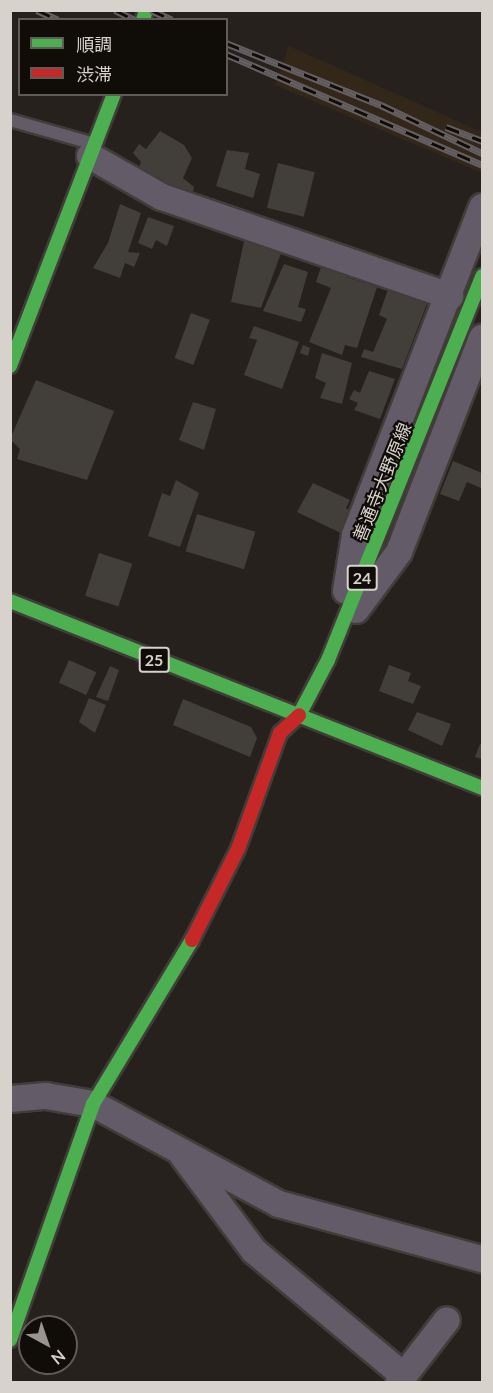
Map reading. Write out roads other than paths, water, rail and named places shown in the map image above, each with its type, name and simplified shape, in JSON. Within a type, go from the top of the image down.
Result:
[{"type":"main road","points":[[10,366],[113,96]]},
{"type":"main road","name":"善通寺大野原線","points":[[10,1340],[93,1104],[182,959],[237,849],[280,733],[299,715],[340,632],[483,276]]},
{"type":"main road","name":"25","points":[[10,601],[299,715]]},
{"type":"main road","points":[[299,715],[483,788]]},
{"type":"street","points":[[93,150],[162,197],[450,296]]},
{"type":"street","points":[[340,632],[355,535],[483,207]]},
{"type":"street","points":[[340,632],[399,552],[483,338]]},
{"type":"street","points":[[10,1100],[46,1096],[93,1104],[279,1204],[483,1259]]},
{"type":"street","points":[[179,1150],[254,1251],[402,1379],[447,1320]]},
{"type":"lane","points":[[10,120],[93,150]]},
{"type":"railway","points":[[37,10],[54,18]]},
{"type":"railway","points":[[115,10],[131,18]]},
{"type":"railway","points":[[151,10],[168,18]]},
{"type":"railway","points":[[228,44],[381,105],[482,153]]},
{"type":"railway","points":[[228,55],[482,165]]},
{"type":"railway","points":[[446,127],[482,141]]}]
